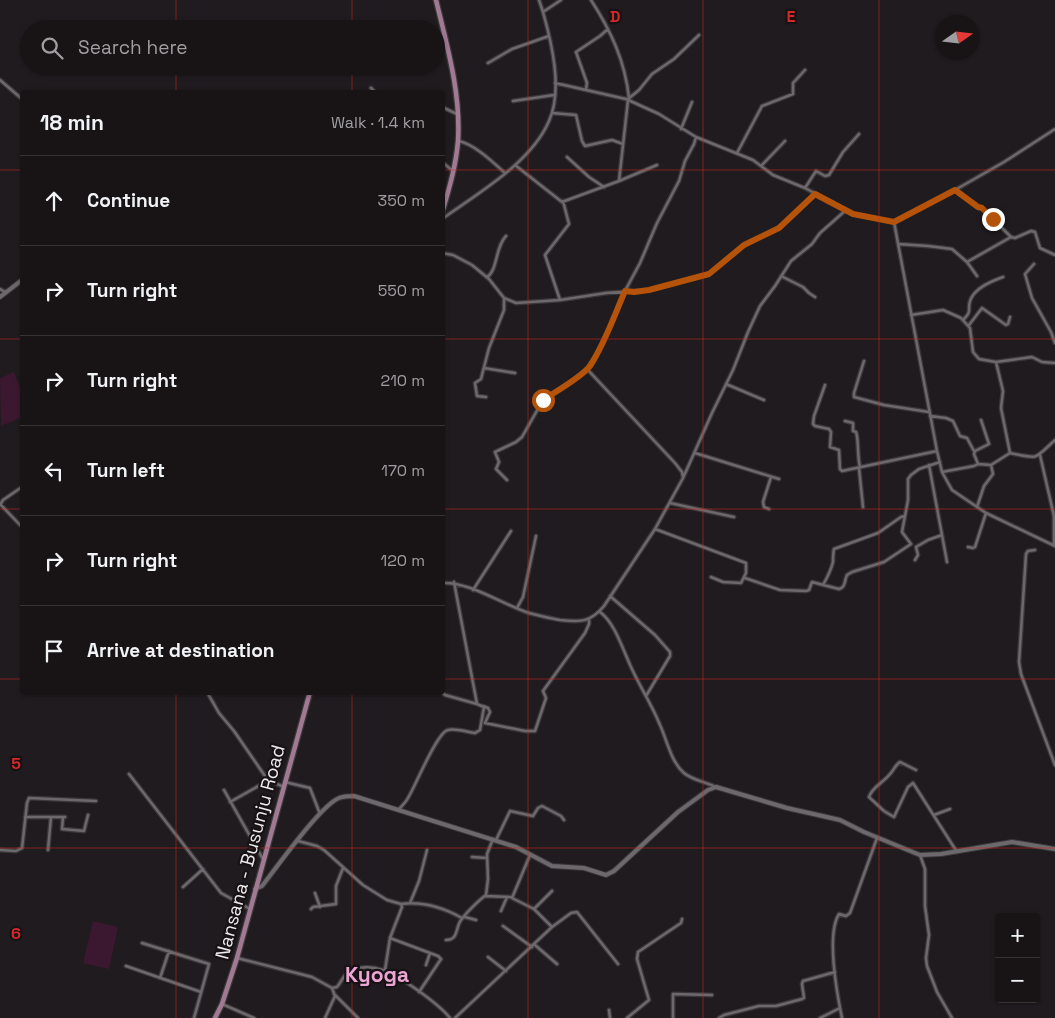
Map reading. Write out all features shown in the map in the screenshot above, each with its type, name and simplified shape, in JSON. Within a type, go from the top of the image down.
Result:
[{"type":"main road","points":[[436,0],[441,20]]},
{"type":"main road","points":[[445,39],[452,69],[458,114],[458,141],[445,202]]},
{"type":"main road","name":"Nansana - Busunju Road","points":[[215,1018],[222,1004],[237,958],[309,695]]},
{"type":"street","points":[[445,217],[515,165],[538,141],[548,123],[552,113],[554,96],[554,56],[539,0]]},
{"type":"street","points":[[543,12],[561,0]]},
{"type":"street","points":[[591,0],[608,29],[620,55],[626,78],[627,99],[619,180]]},
{"type":"street","points":[[586,89],[587,83],[576,52],[608,29]]},
{"type":"street","points":[[627,99],[639,90],[652,74],[674,59],[700,35]]},
{"type":"street","points":[[488,63],[512,49],[550,36]]},
{"type":"street","points":[[738,153],[762,106],[793,94],[794,83],[805,70]]},
{"type":"street","points":[[0,80],[20,97]]},
{"type":"street","points":[[555,82],[627,99],[659,114],[696,137],[753,160],[773,175],[805,188],[846,210],[867,218],[894,222],[1004,162],[1055,129]]},
{"type":"street","points":[[513,100],[554,96]]},
{"type":"street","points":[[682,129],[692,102]]},
{"type":"street","points":[[445,108],[458,114]]},
{"type":"street","points":[[552,113],[576,115],[585,146],[612,140],[623,144]]},
{"type":"street","points":[[805,188],[816,170],[826,176],[829,175],[843,152],[859,134]]},
{"type":"street","points":[[507,480],[496,470],[499,462],[495,452],[522,437],[543,400],[587,369],[597,354],[657,223],[680,180],[685,161],[696,137]]},
{"type":"street","points":[[458,141],[463,142],[488,158],[504,173]]},
{"type":"street","points":[[761,166],[785,141]]},
{"type":"street","points":[[567,157],[589,177],[604,187]]},
{"type":"street","points":[[445,164],[453,171]]},
{"type":"street","points":[[515,165],[561,201],[604,187],[657,165]]},
{"type":"street","points":[[955,190],[982,208],[1011,237]]},
{"type":"street","points":[[445,254],[459,257],[472,265],[487,277],[504,298],[516,303],[649,290],[709,274],[744,245],[779,228],[815,194]]},
{"type":"street","points":[[560,300],[545,255],[569,224],[563,201]]},
{"type":"street","points":[[445,583],[454,582],[529,613],[555,619],[574,622],[589,620],[600,612],[670,503],[695,453],[760,306],[791,261],[812,244],[820,233],[846,210]]},
{"type":"street","points":[[894,222],[937,451],[942,472],[952,490],[986,513],[1055,545],[1054,516],[1040,455]]},
{"type":"street","points":[[967,262],[1011,237],[1015,238],[1031,231],[1035,232],[1040,248],[1055,255]]},
{"type":"street","points":[[487,277],[491,274],[497,251],[506,236]]},
{"type":"street","points":[[898,244],[952,249],[967,262],[977,276]]},
{"type":"street","points":[[1034,264],[1025,274],[1032,298],[1055,343]]},
{"type":"street","points":[[781,276],[799,285],[816,297]]},
{"type":"street","points":[[963,320],[970,312],[970,300],[978,291],[989,282],[1003,277]]},
{"type":"street","points":[[0,297],[20,281]]},
{"type":"street","points":[[0,289],[5,292]]},
{"type":"street","points":[[486,397],[478,397],[475,393],[475,383],[481,378],[489,348],[504,310],[504,298]]},
{"type":"street","points":[[968,325],[982,308],[1006,325],[1010,317]]},
{"type":"street","points":[[911,316],[943,310],[953,313],[968,325],[971,331],[973,352],[976,358],[996,362],[1032,357],[1042,362],[1055,363]]},
{"type":"street","points":[[864,361],[854,397],[884,405],[929,412]]},
{"type":"street","points":[[996,362],[1003,391],[1001,408],[1010,453]]},
{"type":"street","points":[[484,368],[515,373]]},
{"type":"street","points":[[587,369],[675,463],[682,472],[683,478]]},
{"type":"street","points":[[726,384],[764,400]]},
{"type":"street","points":[[825,386],[813,424],[829,428],[831,432],[830,447],[840,451],[840,469],[844,471],[937,451]]},
{"type":"street","points":[[930,416],[946,418],[954,422],[960,436],[967,438],[978,464]]},
{"type":"street","points":[[974,452],[989,444],[981,420]]},
{"type":"street","points":[[845,421],[853,423],[853,431],[858,435],[857,444],[863,508]]},
{"type":"street","points":[[942,472],[978,464],[991,465],[1010,453],[1034,458],[1040,455],[1055,440]]},
{"type":"street","points":[[695,453],[779,479]]},
{"type":"street","points":[[915,560],[918,555],[916,547],[911,544],[902,532],[908,500],[908,479],[914,473],[929,465],[940,462]]},
{"type":"street","points":[[929,465],[947,562]]},
{"type":"street","points":[[977,508],[984,486],[993,474],[991,465]]},
{"type":"street","points":[[769,509],[764,507],[763,502],[771,477]]},
{"type":"street","points":[[20,488],[3,500],[0,505],[20,524]]},
{"type":"street","points":[[670,503],[734,517]]},
{"type":"street","points":[[968,547],[975,547],[986,513]]},
{"type":"street","points":[[824,585],[833,561],[834,549],[878,533],[905,516]]},
{"type":"street","points":[[654,529],[743,561],[747,566],[745,578],[741,583],[734,584],[711,577]]},
{"type":"street","points":[[473,590],[511,531]]},
{"type":"street","points":[[916,547],[942,535]]},
{"type":"street","points":[[517,608],[524,597],[536,536]]},
{"type":"street","points":[[745,578],[780,590],[806,591],[809,590],[812,582],[839,589],[844,586],[847,575],[884,562],[911,544]]},
{"type":"street","points":[[1035,550],[1028,551],[1026,554],[1019,662],[1021,674],[1055,765]]},
{"type":"street","points":[[454,582],[477,704]]},
{"type":"street","points":[[610,596],[661,641],[670,652],[670,656],[646,696]]},
{"type":"street","points":[[600,612],[608,618],[619,642],[623,646],[631,668],[682,772],[716,787],[788,808],[840,820],[920,855],[957,852],[1012,842],[1055,849]]},
{"type":"street","points":[[445,695],[488,708],[490,712],[485,723],[525,731],[535,731],[546,698],[543,691],[585,633],[590,624],[589,620]]},
{"type":"street","points":[[209,695],[219,714],[234,731],[269,780],[284,785],[310,788],[320,814]]},
{"type":"street","points":[[397,811],[407,799],[438,739],[445,731],[449,730],[479,732],[483,706]]},
{"type":"street","points":[[916,770],[900,762],[897,763],[890,775],[882,780],[869,797],[884,811],[894,816],[908,787],[913,783],[957,852]]},
{"type":"street","points":[[129,774],[221,893],[250,910]]},
{"type":"street","points":[[230,802],[269,780]]},
{"type":"street","points":[[255,889],[262,886],[320,814],[333,802],[347,796],[354,796],[397,811],[516,846],[552,866],[584,868],[609,875],[678,812],[708,790],[716,787]]},
{"type":"street","points":[[224,790],[264,861]]},
{"type":"street","points":[[0,850],[16,851],[22,848],[28,800],[32,797],[96,801]]},
{"type":"street","points":[[485,896],[488,879],[487,858],[494,840],[510,811],[533,816],[538,808],[542,806],[561,816],[564,820]]},
{"type":"street","points":[[934,815],[950,808]]},
{"type":"street","points":[[25,816],[64,817],[62,829],[84,831],[88,815]]},
{"type":"street","points":[[48,850],[51,817]]},
{"type":"street","points":[[842,1018],[832,946],[836,921],[839,914],[846,916],[850,913],[878,838]]},
{"type":"street","points":[[298,841],[324,850],[371,891],[387,900],[401,904],[410,903],[442,907],[463,918],[470,917],[476,920]]},
{"type":"street","points":[[410,903],[420,881],[427,850]]},
{"type":"street","points":[[512,897],[530,855]]},
{"type":"street","points":[[920,855],[925,869],[924,900],[929,935],[926,958],[927,966],[937,992],[952,1018]]},
{"type":"street","points":[[472,856],[487,858]]},
{"type":"street","points":[[311,909],[336,904],[336,886],[343,868]]},
{"type":"street","points":[[182,887],[203,869]]},
{"type":"street","points":[[534,909],[552,891]]},
{"type":"street","points":[[315,893],[320,907]]},
{"type":"street","points":[[446,940],[456,936],[463,918],[485,896],[512,897],[534,909],[552,927]]},
{"type":"street","points":[[501,911],[507,897]]},
{"type":"street","points":[[385,970],[390,938],[402,907],[401,904]]},
{"type":"street","points":[[455,1018],[534,946],[552,927],[571,913],[577,912],[618,964]]},
{"type":"street","points":[[627,1018],[649,1000],[637,959],[638,952],[681,923],[682,918]]},
{"type":"street","points":[[503,926],[557,964]]},
{"type":"street","points":[[390,938],[441,959],[419,992]]},
{"type":"street","points":[[142,943],[209,964],[194,1018]]},
{"type":"street","points":[[160,978],[169,951]]},
{"type":"street","points":[[426,964],[430,953]]},
{"type":"street","points":[[488,957],[506,971]]},
{"type":"street","points":[[237,958],[312,977],[332,988],[334,994],[358,1018]]},
{"type":"street","points":[[126,966],[201,992]]},
{"type":"street","points":[[332,988],[337,987],[347,973],[353,970],[369,968],[385,970],[419,992],[450,1018]]},
{"type":"street","points":[[720,1018],[724,1015],[759,1006],[776,1006],[802,999],[804,998],[803,981],[835,972]]},
{"type":"street","points":[[325,1018],[334,994]]},
{"type":"street","points":[[673,1018],[673,994],[712,995]]},
{"type":"street","points":[[222,1004],[254,1018]]},
{"type":"street","points":[[820,1018],[840,1008]]},
{"type":"street","points":[[609,1010],[610,1018]]},
{"type":"shaded area","points":[[14,372],[20,388],[20,418],[1,426],[0,378]]},
{"type":"shaded area","points":[[93,921],[118,927],[109,969],[83,963]]},
{"type":"district","name":"Kyoga","points":[[377,974]]},
{"type":"route","points":[[543,400],[590,366],[609,329],[625,291],[634,292],[669,286],[713,272],[744,245],[779,228],[815,194],[853,214],[894,222],[955,190],[982,208],[993,219]]}]
